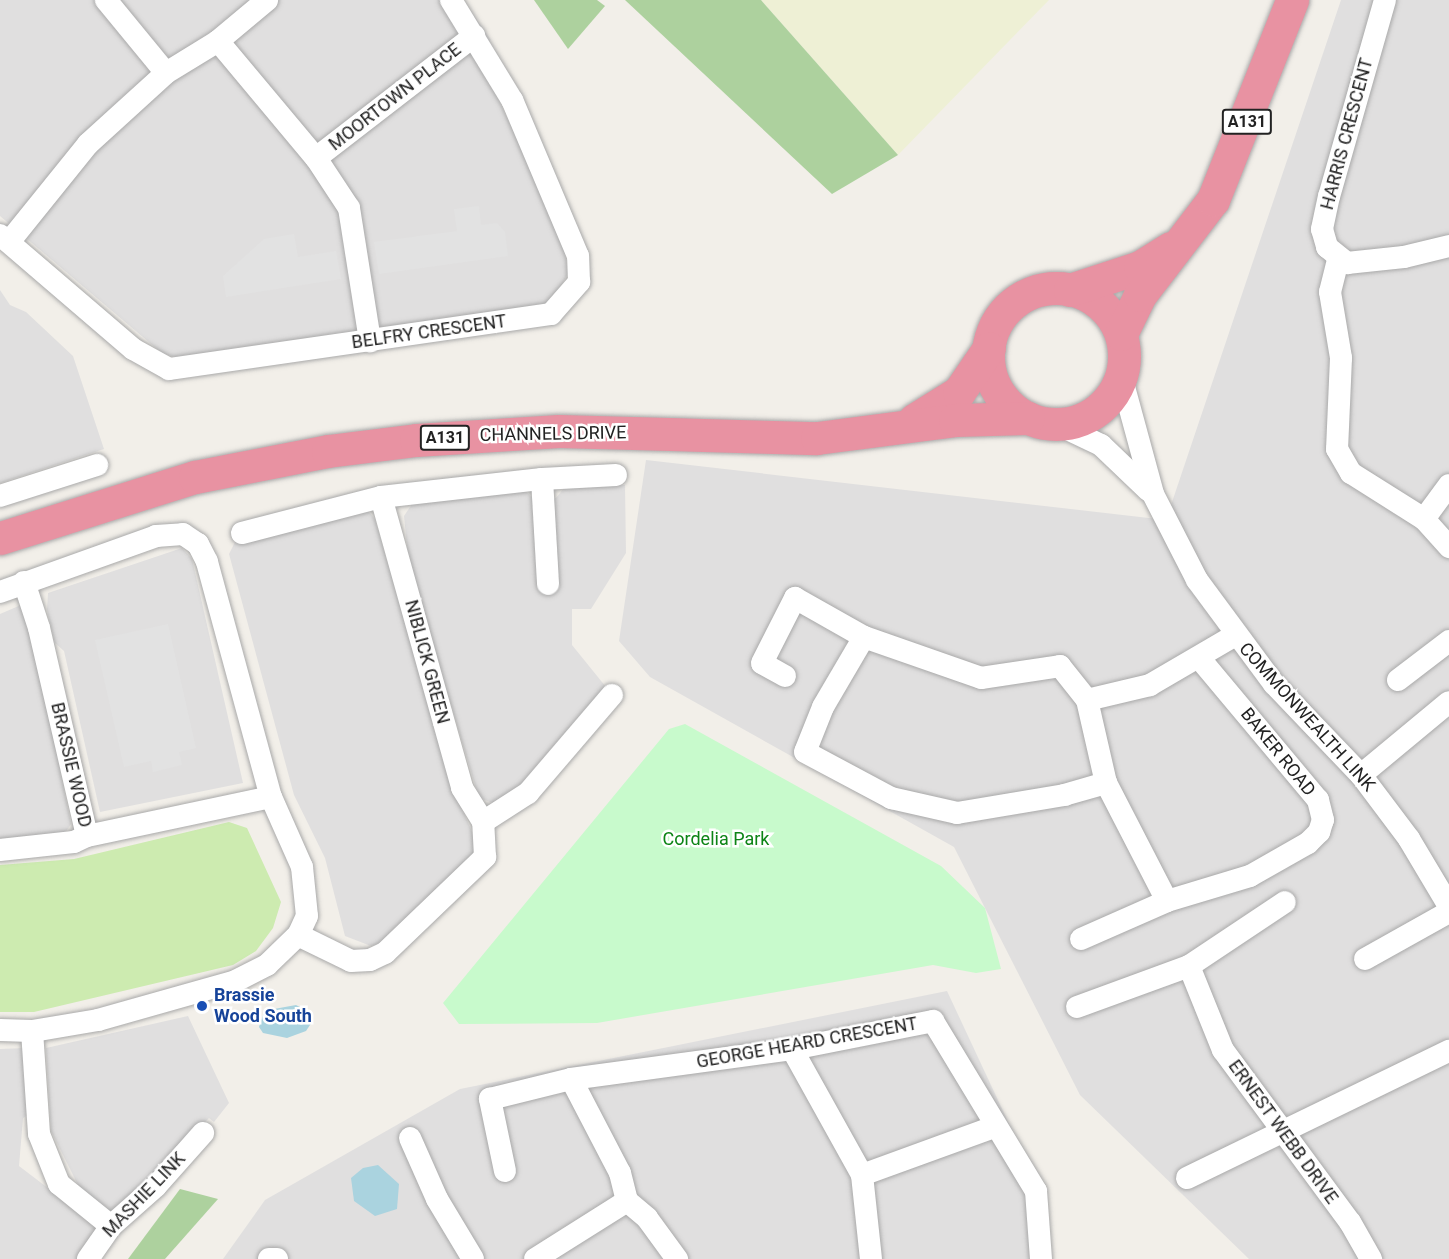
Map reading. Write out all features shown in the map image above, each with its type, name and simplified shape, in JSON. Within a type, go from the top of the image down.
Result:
[{"type":"highway","name":"A131","points":[[1120,334],[1140,295],[1187,237],[1213,200],[1230,163],[1292,0]]},
{"type":"highway","name":"A131","points":[[1070,290],[1140,267],[1187,237]]},
{"type":"highway","points":[[1042,290],[1070,290],[1083,294],[1106,310],[1120,334],[1121,376],[1108,400],[1085,417],[1042,421],[1016,411],[997,389],[989,348],[998,322],[1017,301],[1042,290]]},
{"type":"highway","name":"CHANNELS DRIVE","points":[[902,427],[959,392],[989,348]]},
{"type":"highway","name":"CHANNELS DRIVE","points":[[0,538],[195,477],[328,452],[416,440],[559,431],[817,438],[902,427],[1042,421]]},
{"type":"street","points":[[106,0],[166,73]]},
{"type":"street","points":[[5,239],[82,149],[166,73],[218,41],[267,0]]},
{"type":"street","name":"BELFRY CRESCENT","points":[[5,239],[133,349],[168,369],[551,314],[579,282],[578,256],[512,100],[450,0]]},
{"type":"street","name":"HARRIS CRESCENT","points":[[1338,260],[1327,247],[1322,230],[1326,207],[1385,0]]},
{"type":"street","name":"MOORTOWN PLACE","points":[[316,158],[474,36]]},
{"type":"street","name":"MOORTOWN PLACE","points":[[218,41],[316,158],[350,208],[370,340]]},
{"type":"street","points":[[1449,247],[1404,257],[1347,263],[1338,260],[1330,292],[1341,358],[1337,449],[1351,473],[1424,519],[1449,547]]},
{"type":"street","name":"COMMONWEALTH LINK","points":[[1121,376],[1153,494],[1197,580],[1234,636],[1274,684],[1361,775],[1409,839],[1449,906]]},
{"type":"street","name":"COMMONWEALTH LINK","points":[[1042,421],[1101,445],[1153,494]]},
{"type":"street","points":[[0,496],[97,465]]},
{"type":"street","points":[[242,533],[381,497],[542,479],[616,476]]},
{"type":"street","points":[[542,479],[548,584]]},
{"type":"street","points":[[1424,519],[1449,485]]},
{"type":"street","name":"NIBLICK GREEN","points":[[298,935],[351,961],[370,960],[385,953],[485,857],[483,822],[462,788],[381,497]]},
{"type":"street","points":[[0,592],[156,536],[172,533],[192,538],[207,562],[271,797],[302,867],[307,892],[307,916],[298,935],[267,965],[237,981],[162,1004],[32,1031],[0,1030]]},
{"type":"street","name":"BRASSIE WOOD","points":[[24,582],[39,628],[87,836],[271,797]]},
{"type":"street","points":[[785,676],[762,663],[795,598],[864,637],[981,678],[1060,666],[1087,700],[1106,783],[1167,901]]},
{"type":"street","points":[[1087,700],[1150,685],[1200,659],[1234,636]]},
{"type":"street","points":[[864,637],[824,707],[805,752],[891,798],[957,813],[1064,795],[1106,783]]},
{"type":"street","points":[[1398,680],[1449,641]]},
{"type":"street","name":"BAKER ROAD","points":[[1081,939],[1167,901],[1250,876],[1308,843],[1319,832],[1323,820],[1318,800],[1200,659]]},
{"type":"street","points":[[483,822],[528,793],[612,695]]},
{"type":"street","points":[[1361,775],[1449,702]]},
{"type":"street","points":[[0,850],[74,842],[87,836]]},
{"type":"street","points":[[1077,1008],[1189,966],[1286,902]]},
{"type":"street","points":[[1365,959],[1449,912]]},
{"type":"street","name":"ERNEST WEBB DRIVE","points":[[1189,966],[1223,1050],[1350,1222],[1371,1259]]},
{"type":"street","name":"GEORGE HEARD CRESCENT","points":[[505,1171],[490,1099],[571,1079],[792,1049],[933,1021],[994,1127],[1036,1191],[1041,1259]]},
{"type":"street","points":[[32,1031],[39,1134],[59,1184],[111,1226]]},
{"type":"street","points":[[792,1049],[862,1175],[872,1259]]},
{"type":"street","points":[[1187,1178],[1280,1130],[1449,1051]]},
{"type":"street","points":[[571,1079],[620,1173],[627,1201],[647,1218],[677,1259]]},
{"type":"street","points":[[862,1175],[994,1127]]},
{"type":"street","name":"MASHIE LINK","points":[[88,1259],[111,1226],[156,1186],[203,1133]]},
{"type":"street","points":[[410,1138],[437,1199],[473,1259]]},
{"type":"street","points":[[535,1259],[627,1201]]},
{"type":"street","points":[[269,1259],[277,1259]]},
{"type":"shaded area","points":[[0,0],[463,0],[491,40],[475,50],[562,234],[568,273],[552,304],[186,359],[163,354],[0,216]]},
{"type":"shaded area","points":[[1341,0],[1449,0],[1449,1259],[1249,1259],[1080,1095],[954,847],[650,677],[619,641],[646,460],[1166,520]]},
{"type":"shaded area","points":[[479,206],[481,225],[497,223],[505,232],[508,256],[379,274],[374,242],[457,231],[454,209]]},
{"type":"shaded area","points":[[294,234],[298,257],[336,251],[341,279],[226,297],[223,276],[264,239]]},
{"type":"shaded area","points":[[0,290],[10,305],[26,312],[73,356],[104,449],[0,483]]},
{"type":"shaded area","points":[[625,485],[626,553],[591,609],[572,609],[572,645],[606,687],[522,789],[496,804],[479,798],[409,565],[404,516],[412,504],[524,490],[535,500],[556,498],[565,487]]},
{"type":"shaded area","points":[[365,508],[375,519],[452,786],[476,841],[473,856],[388,941],[371,946],[345,936],[325,858],[294,795],[229,554],[235,542]]},
{"type":"shaded area","points":[[182,548],[192,559],[243,783],[100,812],[64,651],[54,642],[47,610],[48,593]]},
{"type":"shaded area","points":[[21,605],[29,615],[71,824],[62,837],[0,843],[0,614]]},
{"type":"shaded area","points":[[168,624],[196,748],[179,752],[182,765],[153,772],[151,761],[124,767],[95,640]]},
{"type":"shaded area","points":[[947,991],[1040,1190],[1047,1259],[223,1259],[265,1200],[460,1089]]},
{"type":"shaded area","points":[[188,1016],[229,1103],[214,1122],[209,1118],[117,1210],[106,1211],[82,1193],[51,1131],[46,1048]]},
{"type":"shaded area","points":[[26,1048],[28,1115],[23,1118],[19,1166],[95,1224],[97,1231],[77,1259],[0,1259],[0,1049]]},
{"type":"green space","points":[[534,0],[597,0],[605,6],[568,49]]},
{"type":"green space","points":[[625,0],[761,0],[898,155],[832,194]]},
{"type":"green space","points":[[761,0],[1049,0],[898,155]]},
{"type":"green space","name":"Cordelia Park","points":[[685,724],[941,866],[985,908],[1001,969],[976,973],[933,965],[597,1023],[459,1024],[443,1003],[669,729]]},
{"type":"green space","points":[[229,822],[247,828],[281,902],[273,928],[256,951],[233,965],[34,1012],[0,1012],[0,865],[74,859]]},
{"type":"green space","points":[[180,1189],[218,1199],[165,1259],[128,1259]]},
{"type":"water","points":[[296,1005],[309,1012],[312,1022],[306,1031],[287,1038],[263,1033],[259,1027],[263,1015],[274,1009]]},
{"type":"water","points":[[378,1165],[399,1184],[397,1209],[375,1216],[354,1201],[351,1178],[363,1168]]},
{"type":"place","name":"Brassie Wood South","points":[[202,1006]]}]
